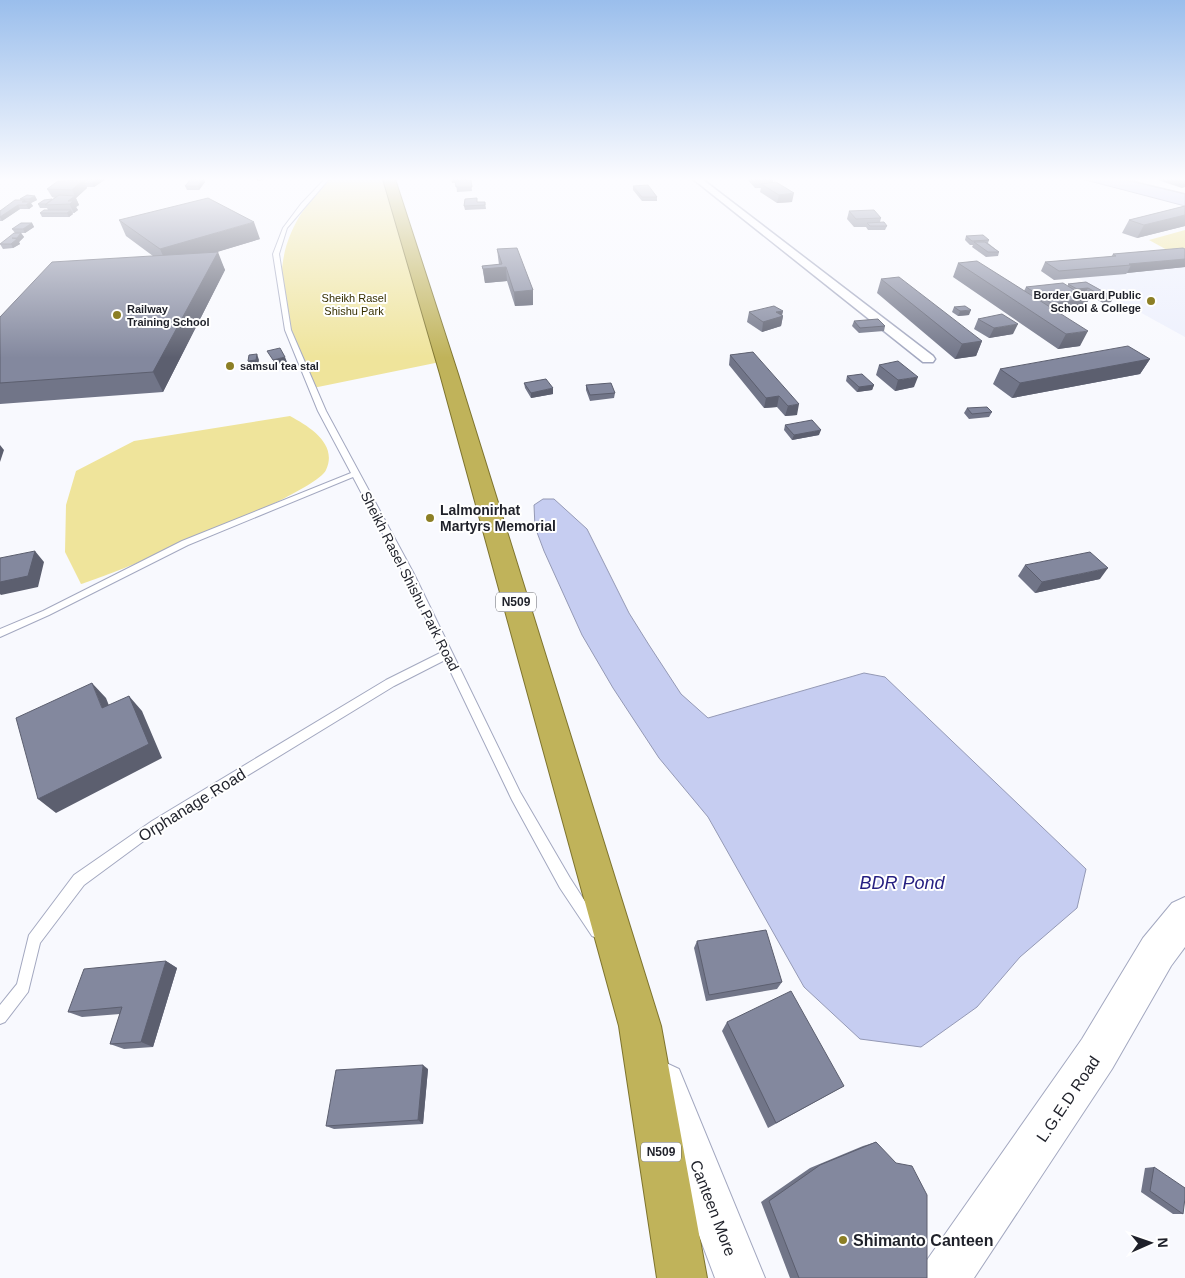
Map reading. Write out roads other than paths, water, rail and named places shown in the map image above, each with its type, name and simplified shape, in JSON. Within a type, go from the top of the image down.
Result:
[{"type":"highway","name":"N509","points":[[407,239],[449,374],[640,1026],[682,1278]]},
{"type":"main road","name":"L.G.E.D Road","points":[[945,1278],[1097,1054],[1156,952],[1185,916]]},
{"type":"main road","name":"Canteen More","points":[[640,1026],[706,1188],[740,1278]]},
{"type":"street","points":[[774,239],[928,359]]},
{"type":"lane","name":"Sheikh Rasel Shishu Park Road","points":[[282,239],[276,254],[288,330],[322,411],[409,574],[516,796],[565,883],[625,974]]},
{"type":"lane","points":[[0,633],[46,613],[185,543],[355,474]]},
{"type":"lane","name":"Orphanage Road","points":[[0,1017],[23,987],[34,940],[79,880],[156,825],[390,683],[447,654]]},
{"type":"water","name":"BDR Pond","points":[[543,499],[554,499],[587,529],[629,613],[649,645],[681,694],[708,718],[864,673],[885,677],[1086,869],[1077,908],[1020,957],[977,1007],[921,1047],[860,1039],[804,987],[708,817],[659,758],[613,688],[582,635],[535,527],[534,505]]},
{"type":"place","name":"Border Guard Public School & College","points":[[1151,301]]},
{"type":"place","name":"Railway Training School","points":[[117,315]]},
{"type":"place","name":"samsul tea stal","points":[[230,366]]},
{"type":"place","name":"Lalmonirhat Martyrs Memorial","points":[[430,518]]},
{"type":"place","name":"Shimanto Canteen","points":[[843,1240]]},
{"type":"park label","name":"Sheikh Rasel Shishu Park","points":[[354,304]]}]
